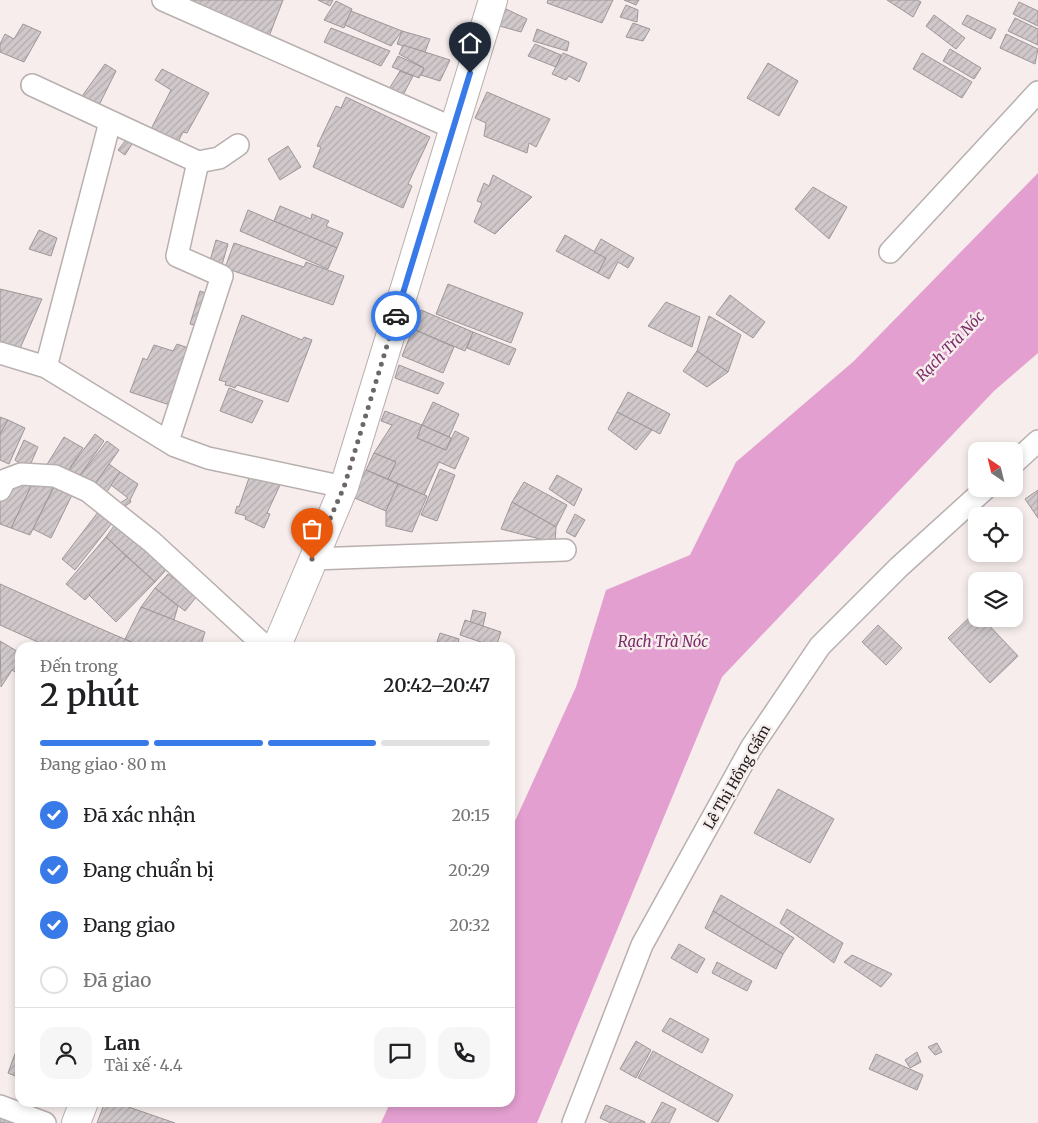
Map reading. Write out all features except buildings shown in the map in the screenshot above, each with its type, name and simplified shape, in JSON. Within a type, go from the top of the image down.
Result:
[{"type":"main road","points":[[278,642],[344,487],[493,0]]},
{"type":"main road","points":[[76,1123],[82,1107]]},
{"type":"street","points":[[163,0],[453,128]]},
{"type":"street","points":[[32,85],[198,162],[219,158],[238,145]]},
{"type":"street","points":[[890,252],[1038,92]]},
{"type":"street","points":[[46,367],[110,122]]},
{"type":"street","points":[[168,441],[222,276],[177,256],[198,162]]},
{"type":"street","points":[[0,353],[46,367],[168,441],[208,458],[344,487]]},
{"type":"street","points":[[1023,455],[1038,441]]},
{"type":"street","points":[[0,490],[5,480],[22,474],[55,476],[88,491],[152,542],[260,642]]},
{"type":"street","name":"Lê Thị Hồng Gấm","points":[[573,1123],[642,945],[751,748],[820,646],[899,567],[975,498]]},
{"type":"street","points":[[312,559],[565,550]]},
{"type":"street","points":[[0,1106],[45,1123]]},
{"type":"water","name":"Rạch Trà Nóc","points":[[1038,173],[1038,353],[994,391],[722,677],[537,1123],[381,1123],[388,1107],[515,1107],[515,821],[576,687],[606,590],[690,555],[736,462],[854,361]]},
{"type":"way so far","points":[[312,559],[344,487],[396,316]]},
{"type":"route","points":[[396,316],[470,73]]}]
